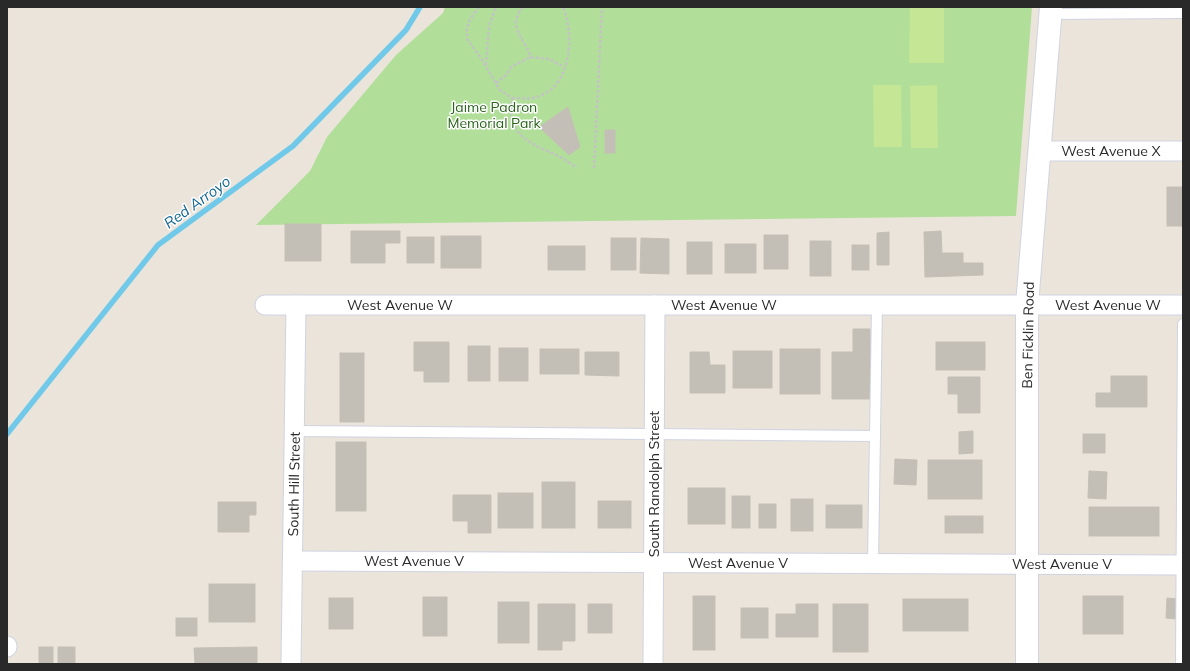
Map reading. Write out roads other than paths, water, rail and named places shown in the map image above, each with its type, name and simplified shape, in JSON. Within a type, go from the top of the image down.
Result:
[{"type":"street","name":"Ben Ficklin Road","points":[[1027,664],[1027,305],[1050,11]]},
{"type":"street","name":"West Avenue X","points":[[1039,151],[1183,151]]},
{"type":"street","name":"West Avenue W","points":[[265,305],[1183,305]]},
{"type":"street","name":"South Hill Street","points":[[292,664],[296,305]]},
{"type":"street","name":"South Randolph Street","points":[[653,664],[655,305]]},
{"type":"street","name":"West Avenue V","points":[[293,561],[1182,565]]},
{"type":"lane","points":[[1050,11],[1183,13]]},
{"type":"lane","points":[[873,563],[878,305]]},
{"type":"lane","points":[[1181,664],[1183,324]]},
{"type":"lane","points":[[295,431],[875,436]]},
{"type":"waterway","name":"Red Arroyo","points":[[7,434],[158,245],[293,146],[406,30],[420,7]]},
{"type":"park label","name":"Jaime Padron Memorial Park","points":[[494,116]]}]
